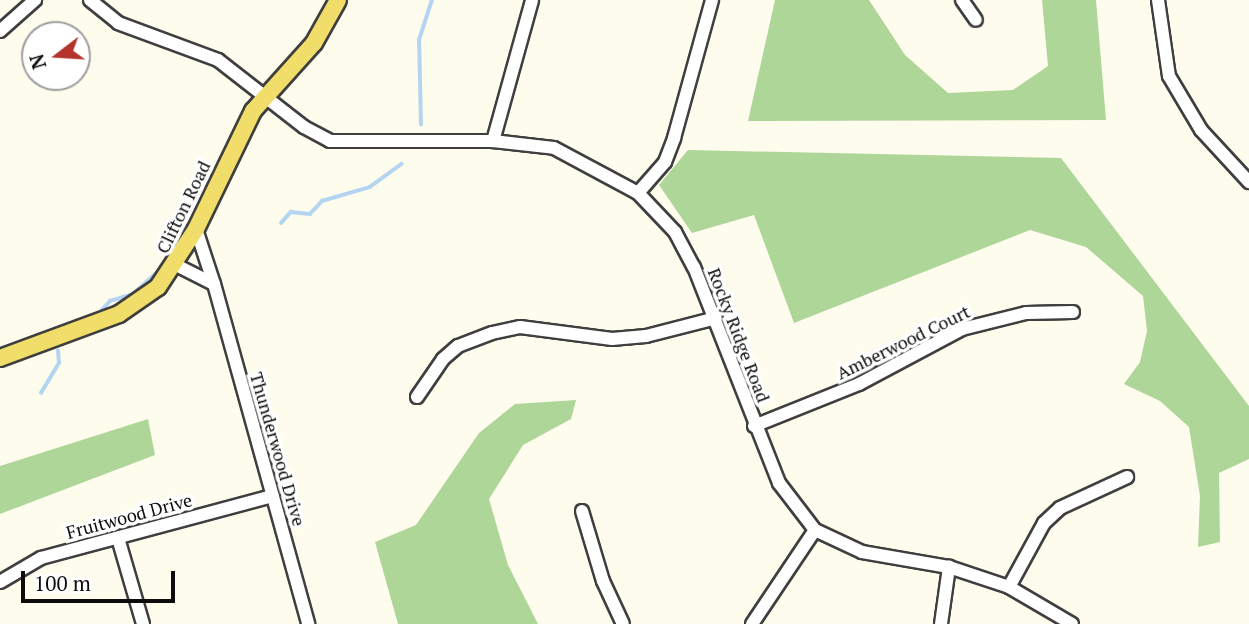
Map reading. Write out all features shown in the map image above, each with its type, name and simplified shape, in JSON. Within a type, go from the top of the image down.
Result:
[{"type":"main road","name":"Clifton Road","points":[[0,358],[119,314],[152,292],[176,265],[196,229],[241,131],[266,93],[314,43],[338,0]]},
{"type":"street","points":[[0,30],[35,0]]},
{"type":"street","name":"Rocky Ridge Road","points":[[90,0],[118,23],[218,60],[266,93],[304,127],[330,141],[493,141],[554,148],[638,193],[675,232],[716,318],[754,426],[779,483],[815,530],[862,552],[949,567],[1009,587],[1072,624]]},
{"type":"street","points":[[493,141],[532,0]]},
{"type":"street","points":[[638,193],[665,162],[712,0]]},
{"type":"street","points":[[962,0],[976,20]]},
{"type":"street","points":[[1158,0],[1169,76],[1201,130],[1249,182]]},
{"type":"street","name":"Thunderwood Drive","points":[[196,229],[214,284],[308,624]]},
{"type":"street","points":[[176,265],[214,284]]},
{"type":"street","name":"Amberwood Court","points":[[754,426],[859,384],[962,329],[1026,313],[1073,312]]},
{"type":"street","points":[[417,397],[443,359],[458,346],[492,333],[520,327],[612,339],[646,336],[716,318]]},
{"type":"street","points":[[1009,587],[1052,515],[1080,496],[1127,477]]},
{"type":"street","name":"Fruitwood Drive","points":[[0,582],[41,558],[273,496]]},
{"type":"street","points":[[582,511],[603,581],[623,624]]},
{"type":"street","points":[[752,624],[815,530]]},
{"type":"street","points":[[118,538],[143,624]]},
{"type":"street","points":[[941,624],[949,567]]},
{"type":"green space","points":[[775,0],[869,0],[905,55],[948,93],[1013,90],[1048,66],[1042,0],[1096,0],[1106,120],[748,121]]},
{"type":"green space","points":[[688,150],[1061,158],[1249,406],[1249,459],[1219,473],[1220,542],[1198,547],[1200,496],[1189,427],[1160,401],[1124,384],[1140,362],[1147,331],[1143,296],[1086,247],[1030,230],[794,323],[754,215],[692,233],[659,185]]},
{"type":"green space","points":[[576,400],[571,419],[523,445],[489,499],[508,565],[538,624],[398,624],[375,542],[416,525],[479,433],[515,404]]},
{"type":"green space","points":[[148,419],[155,455],[0,514],[0,466]]},
{"type":"waterway","points":[[421,125],[419,40],[432,0]]},
{"type":"waterway","points":[[281,223],[291,212],[310,214],[322,201],[370,187],[402,164]]},
{"type":"waterway","points":[[102,310],[110,301],[133,294],[162,268]]},
{"type":"waterway","points":[[41,393],[59,363],[58,351]]}]
